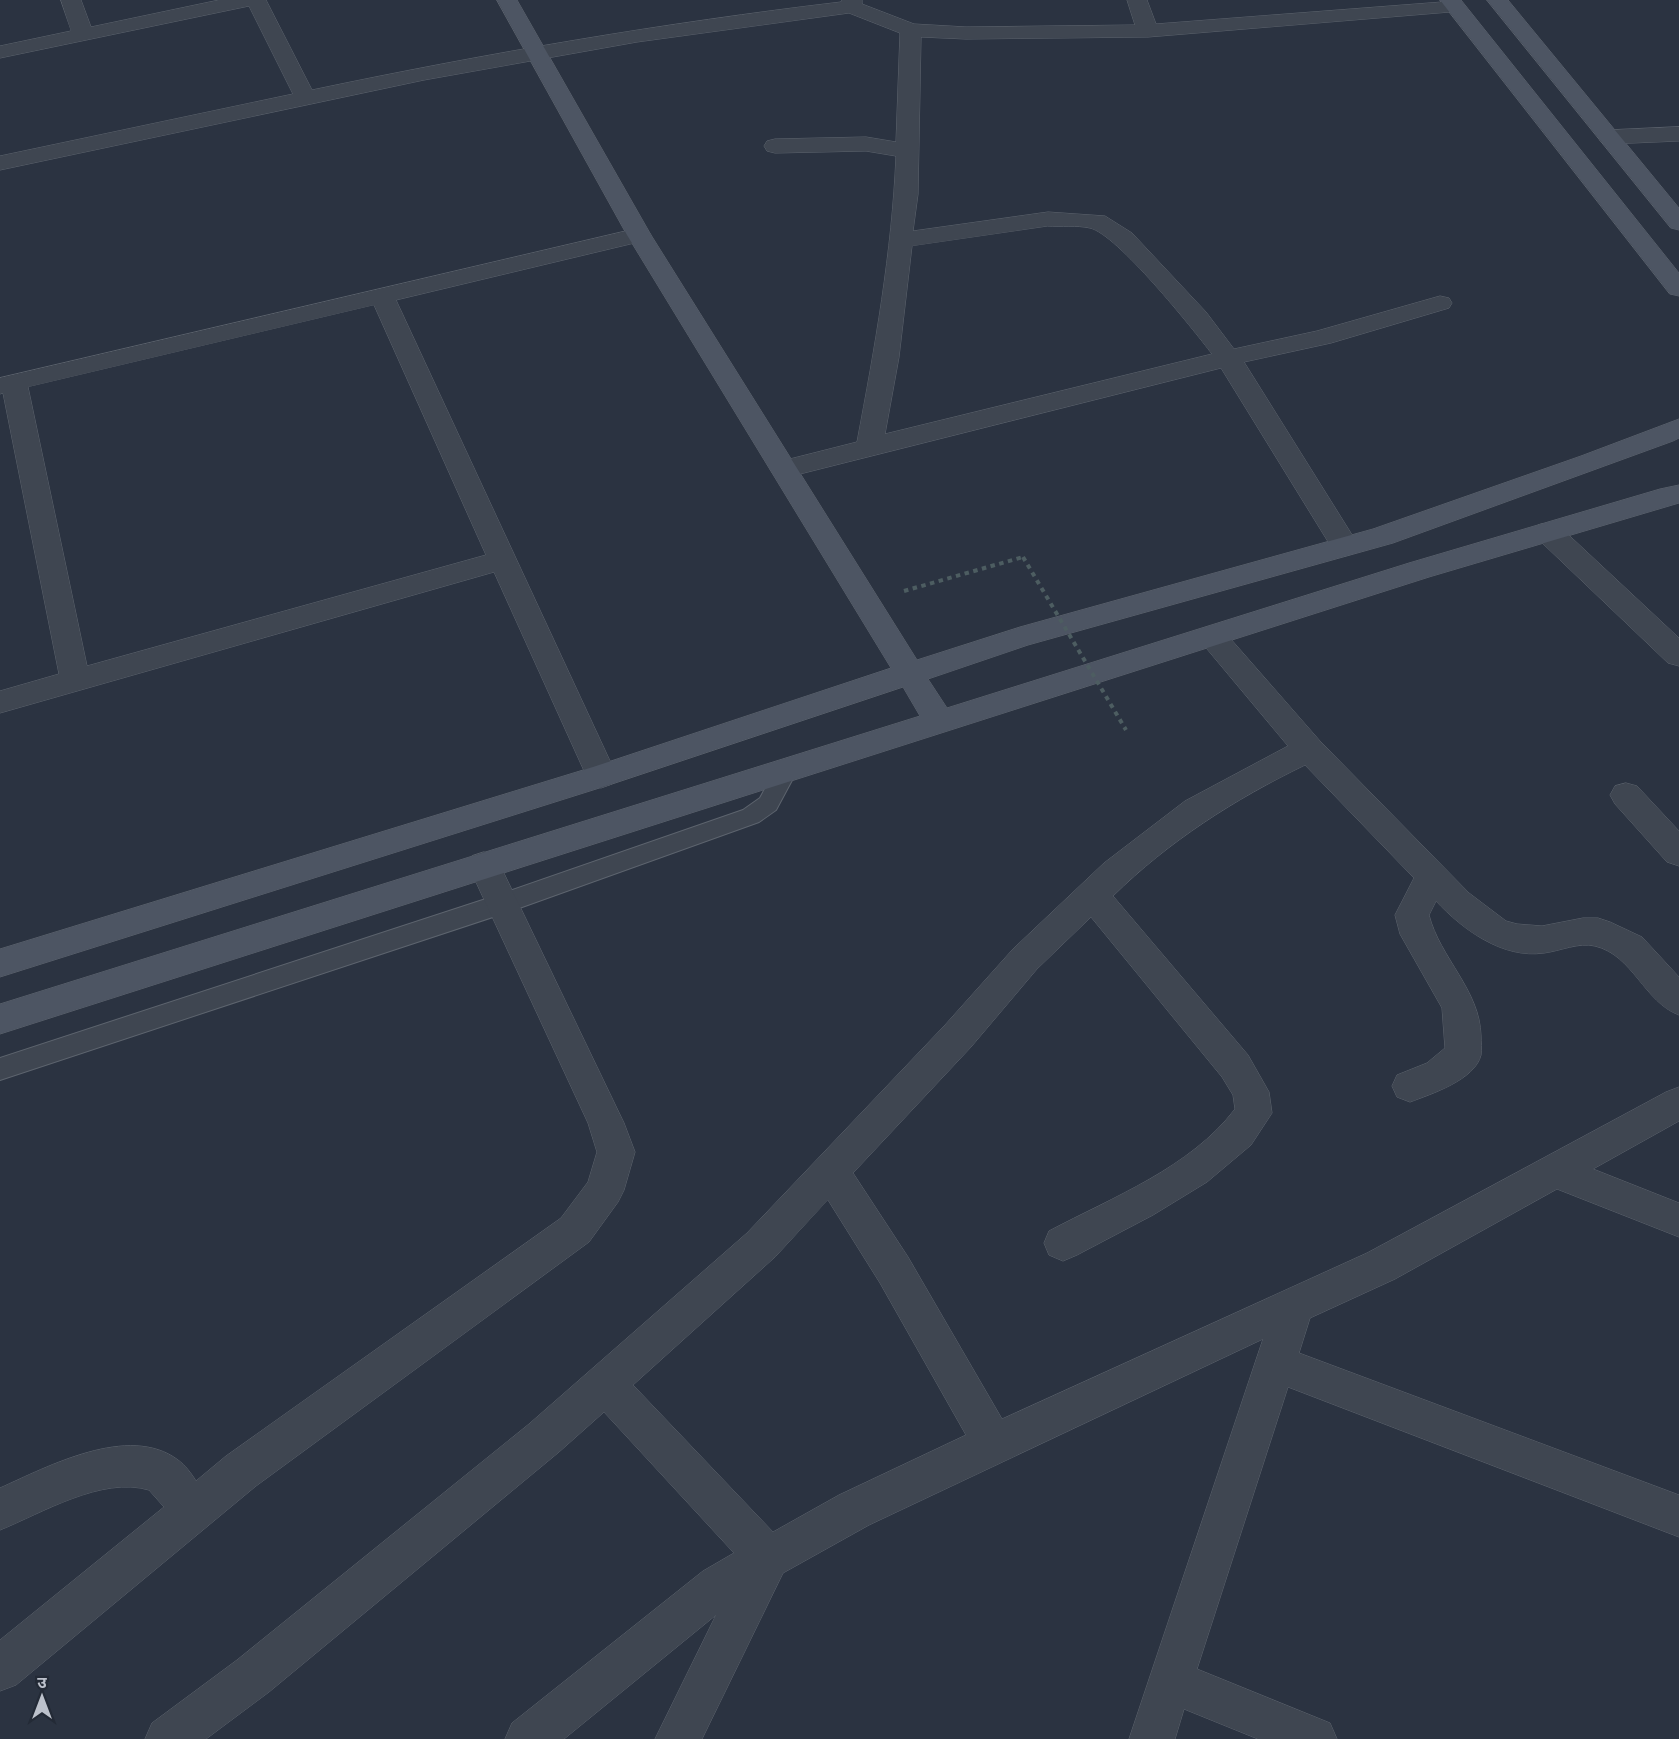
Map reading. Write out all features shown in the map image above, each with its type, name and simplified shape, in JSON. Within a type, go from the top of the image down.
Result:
[{"type":"main road","points":[[507,0],[639,235],[939,721]]},
{"type":"main road","points":[[1497,0],[1679,223]]},
{"type":"main road","points":[[1453,4],[1679,289]]},
{"type":"main road","points":[[0,963],[601,776],[1020,637],[1394,532],[1591,462],[1664,435],[1679,427]]},
{"type":"main road","points":[[0,1019],[939,721],[1548,532],[1679,494]]},
{"type":"street","points":[[71,0],[83,35]]},
{"type":"street","points":[[0,52],[249,0]]},
{"type":"street","points":[[256,0],[306,99]]},
{"type":"street","points":[[1137,0],[1148,31]]},
{"type":"street","points":[[0,163],[535,53],[713,22],[852,4],[911,30],[966,33],[1148,31],[1453,4]]},
{"type":"street","points":[[869,447],[886,357],[900,240],[907,151],[911,30]]},
{"type":"street","points":[[1609,137],[1679,134]]},
{"type":"street","points":[[775,146],[866,144],[907,151]]},
{"type":"street","points":[[900,240],[1048,219],[1097,222],[1124,238],[1197,317],[1228,358],[1345,546]]},
{"type":"street","points":[[75,681],[7,385],[639,235]]},
{"type":"street","points":[[382,296],[601,776]]},
{"type":"street","points":[[784,469],[1228,358],[1322,338],[1440,303]]},
{"type":"street","points":[[1548,532],[1679,655]]},
{"type":"street","points":[[0,702],[503,560]]},
{"type":"street","points":[[1212,636],[1310,749],[1457,902],[1496,931],[1517,938],[1542,940],[1583,932],[1598,932],[1630,947],[1679,1000]]},
{"type":"street","points":[[168,1739],[271,1661],[544,1438],[761,1245],[958,1036],[1025,958],[1116,872],[1196,810],[1262,771],[1310,749]]},
{"type":"street","points":[[1626,795],[1679,853]]},
{"type":"street","points":[[0,1669],[241,1471],[575,1230],[605,1190],[616,1152],[606,1124],[484,865]]},
{"type":"street","points":[[1410,1086],[1440,1074],[1462,1055],[1463,1031],[1459,1006],[1417,934],[1412,915],[1432,875]]},
{"type":"street","points":[[1063,1243],[1198,1169],[1247,1125],[1254,1113],[1251,1092],[1235,1066],[1092,895]]},
{"type":"street","points":[[528,1739],[718,1586],[854,1510],[1381,1266],[1679,1103]]},
{"type":"street","points":[[830,1171],[900,1280],[994,1444]]},
{"type":"street","points":[[1555,1171],[1679,1220]]},
{"type":"street","points":[[1152,1739],[1294,1306]]},
{"type":"street","points":[[1275,1363],[1679,1516]]},
{"type":"street","points":[[605,1384],[768,1558]]},
{"type":"street","points":[[0,1509],[77,1477],[114,1468],[140,1468],[161,1473],[193,1510]]},
{"type":"street","points":[[678,1739],[768,1558]]},
{"type":"street","points":[[1171,1680],[1314,1739]]},
{"type":"lane","points":[[0,1069],[502,904],[751,816],[768,804],[787,769]]},
{"type":"path","points":[[865,602],[1023,557],[1126,730]]}]
